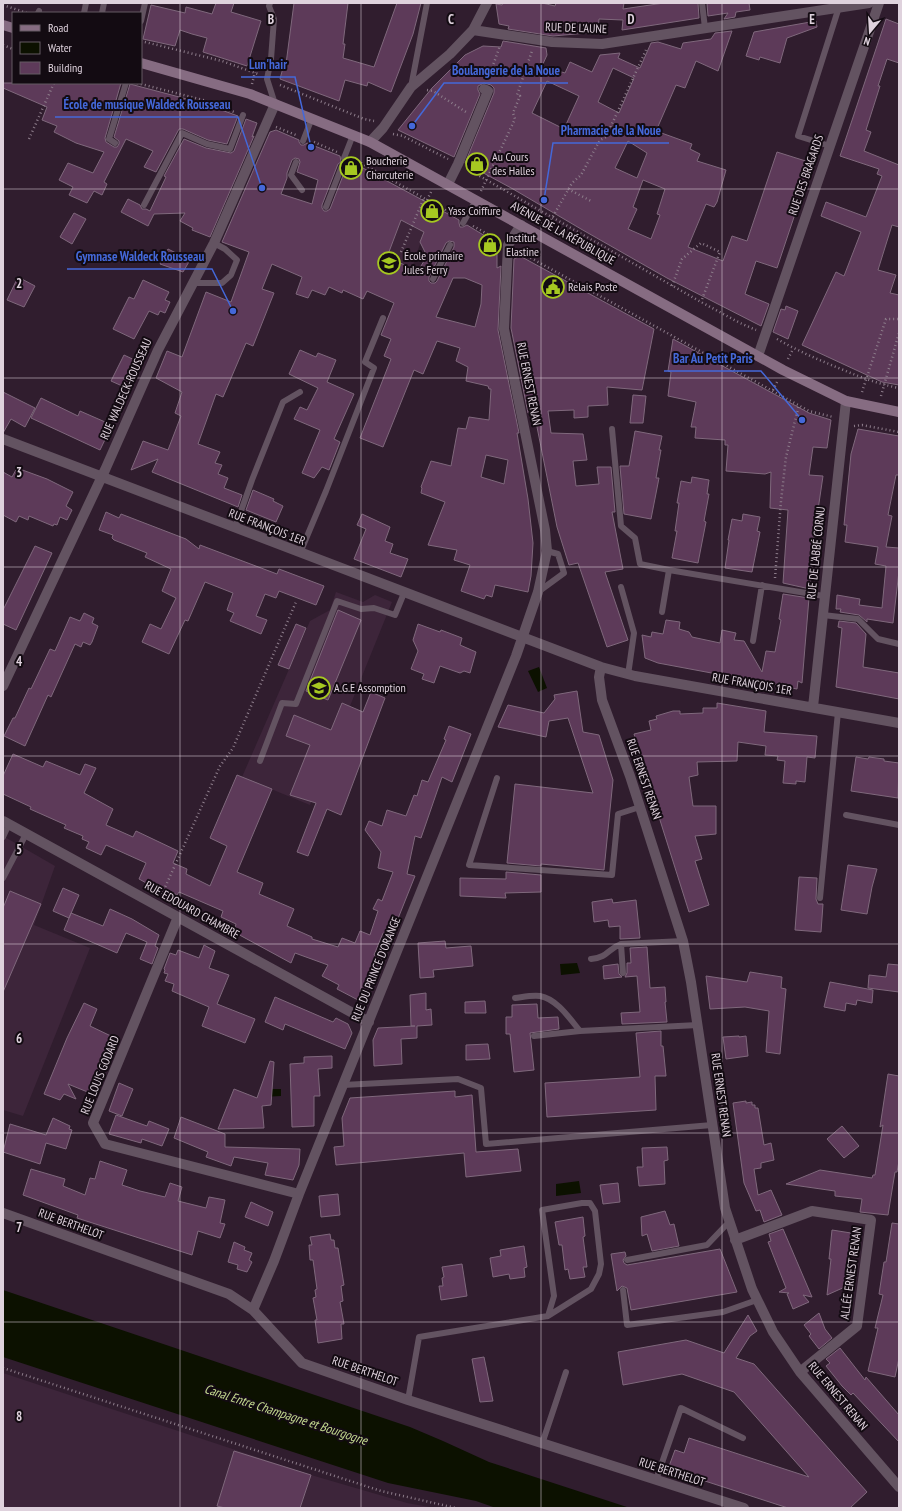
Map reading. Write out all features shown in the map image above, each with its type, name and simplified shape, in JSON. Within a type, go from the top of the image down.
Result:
[{"type":"main road","name":"AVENUE DE LA RÉPUBLIQUE","points":[[142,63],[250,94],[370,142],[783,370],[846,401],[899,412]]},
{"type":"street","points":[[370,142],[383,128],[411,87],[450,54],[473,30],[487,3]]},
{"type":"street","name":"RUE DE L'AUNE","points":[[473,30],[552,42],[602,44],[868,3]]},
{"type":"street","name":"RUE DES BRAGARDS","points":[[758,356],[879,3]]},
{"type":"street","points":[[448,184],[458,164],[488,91],[484,89]]},
{"type":"street","name":"RUE WALDECK-ROUSSEAU","points":[[3,686],[101,477],[158,350],[214,243],[275,104]]},
{"type":"street","name":"RUE ERNEST RENAN","points":[[521,225],[508,245],[504,329],[544,523],[547,551],[538,592]]},
{"type":"street","name":"RUE DE L'ABBÉ CORNU","points":[[813,708],[846,401]]},
{"type":"street","name":"RUE FRANÇOIS 1ER","points":[[3,439],[600,667],[628,675],[899,723]]},
{"type":"street","name":"RUE DU PRINCE D'ORANGE","points":[[253,1310],[274,1261],[299,1194],[523,638],[538,592]]},
{"type":"street","name":"RUE ERNEST RENAN","points":[[600,667],[599,677],[602,700],[640,807],[683,941],[698,1026],[724,1208],[752,1288],[773,1332],[800,1372],[899,1487]]},
{"type":"street","name":"RUE EDOUARD CHAMBRE","points":[[6,823],[368,1022]]},
{"type":"street","name":"RUE LOUIS GODARD","points":[[178,917],[94,1123],[104,1144],[299,1194]]},
{"type":"street","name":"ALLÉE ERNEST RENAN","points":[[735,1240],[812,1211],[871,1220],[857,1326],[800,1372]]},
{"type":"street","name":"RUE BERTHELOT","points":[[3,1214],[229,1294],[253,1310],[302,1363],[542,1444],[744,1508]]},
{"type":"lane","points":[[142,16],[145,3]]},
{"type":"lane","points":[[270,3],[269,6],[274,19],[271,59],[267,79],[275,104]]},
{"type":"lane","points":[[411,87],[427,3]]},
{"type":"lane","points":[[702,3],[704,28]]},
{"type":"lane","points":[[830,146],[798,136],[839,7]]},
{"type":"lane","points":[[115,143],[109,139],[126,84]]},
{"type":"lane","points":[[144,205],[182,133],[207,144],[230,149],[243,114]]},
{"type":"lane","points":[[303,141],[312,118]]},
{"type":"lane","points":[[344,158],[353,135]]},
{"type":"lane","points":[[296,162],[291,175],[302,190]]},
{"type":"lane","points":[[326,207],[342,166]]},
{"type":"lane","points":[[463,223],[476,200]]},
{"type":"lane","points":[[192,283],[222,283],[232,275],[236,260],[225,249],[214,243]]},
{"type":"lane","points":[[433,279],[450,245]]},
{"type":"lane","points":[[300,553],[374,368],[365,362],[383,318]]},
{"type":"lane","points":[[235,528],[252,480],[283,402],[300,392]]},
{"type":"lane","points":[[612,429],[621,526],[635,538],[640,564],[824,596]]},
{"type":"lane","points":[[538,592],[564,573],[558,554],[547,551]]},
{"type":"lane","points":[[662,612],[669,570]]},
{"type":"lane","points":[[753,641],[762,585]]},
{"type":"lane","points":[[620,587],[634,633],[628,675]]},
{"type":"lane","points":[[260,761],[282,703],[296,704],[337,601],[361,609],[374,608],[395,615],[404,593]]},
{"type":"lane","points":[[822,616],[858,619],[878,639],[899,644]]},
{"type":"lane","points":[[820,898],[838,712]]},
{"type":"lane","points":[[497,778],[469,865],[612,875],[618,814],[640,807]]},
{"type":"lane","points":[[846,815],[899,825]]},
{"type":"lane","points":[[3,837],[6,823]]},
{"type":"lane","points":[[3,878],[26,834]]},
{"type":"lane","points":[[591,959],[606,955],[615,946],[621,944],[683,941]]},
{"type":"lane","points":[[621,944],[623,973]]},
{"type":"lane","points":[[515,998],[540,996],[550,1000],[580,1031]]},
{"type":"lane","points":[[534,1036],[580,1031],[698,1026]]},
{"type":"lane","points":[[343,1086],[458,1079],[482,1088],[486,1144],[712,1125]]},
{"type":"lane","points":[[408,1400],[419,1337],[548,1316],[591,1289],[599,1274],[601,1264],[595,1211],[590,1203],[542,1210],[554,1296],[548,1316]]},
{"type":"lane","points":[[627,1260],[708,1245],[729,1222]]},
{"type":"lane","points":[[623,1290],[627,1325],[723,1312],[757,1300]]},
{"type":"lane","points":[[542,1444],[566,1372]]},
{"type":"lane","points":[[656,1480],[681,1408],[743,1438]]},
{"type":"path","points":[[3,5],[21,12]]},
{"type":"path","points":[[484,89],[504,34]]},
{"type":"path","points":[[542,236],[568,189],[581,175],[600,140],[606,137],[653,35]]},
{"type":"path","points":[[476,200],[515,119],[513,113],[520,96],[517,95],[536,39]]},
{"type":"path","points":[[142,41],[222,61],[255,72],[303,95],[357,116],[373,120],[394,134],[403,136],[487,179],[672,286],[740,323],[766,333],[804,354],[866,379],[899,388]]},
{"type":"path","points":[[29,139],[54,84]]},
{"type":"path","points":[[411,87],[433,91],[477,118]]},
{"type":"path","points":[[568,189],[591,201]]},
{"type":"path","points":[[401,252],[424,198]]},
{"type":"path","points":[[672,286],[682,259],[701,243],[720,252],[701,302]]},
{"type":"path","points":[[858,404],[886,319],[899,319]]},
{"type":"path","points":[[878,408],[899,333]]},
{"type":"path","points":[[774,587],[777,572],[781,501],[786,457],[799,405]]},
{"type":"path","points":[[157,906],[220,766],[233,748],[296,602]]},
{"type":"path","points":[[3,1368],[381,1491],[456,1508]]},
{"type":"shaded area","points":[[404,189],[430,204],[417,228],[424,232],[412,268],[396,304],[367,291],[390,220]]},
{"type":"shaded area","name":"A.G.E Assomption","points":[[336,592],[363,602],[375,595],[392,602],[310,805],[242,777],[310,621],[330,610]]},
{"type":"shaded area","points":[[3,836],[55,866],[34,925],[90,948],[23,1116],[3,1110]]},
{"type":"shaded area","points":[[3,1373],[311,1475],[407,1503],[435,1508],[3,1508]]},
{"type":"water","points":[[539,667],[547,688],[538,692],[528,671]]},
{"type":"water","points":[[577,963],[580,973],[561,975],[560,964]]},
{"type":"water","points":[[263,1089],[281,1089],[281,1096],[263,1097]]},
{"type":"water","points":[[579,1181],[581,1193],[556,1196],[556,1184]]},
{"type":"water","name":"Canal Entre Champagne et Bourgogne","points":[[3,1290],[410,1427],[489,1462],[630,1508],[496,1508],[476,1501],[388,1483],[3,1357]]},
{"type":"building","points":[[216,3],[234,3],[231,12],[261,21],[247,66],[203,52],[207,38],[180,30],[175,46],[143,39],[151,5],[185,13],[186,7],[212,14]]},
{"type":"building","points":[[294,3],[348,3],[343,44],[345,44],[343,58],[374,67],[397,3],[421,3],[413,34],[391,92],[368,82],[367,86],[345,80],[339,101],[280,79],[284,64],[286,64]]},
{"type":"building","points":[[503,3],[542,3],[555,6],[556,3],[624,3],[623,9],[664,3],[698,3],[699,18],[622,30],[623,20],[599,19],[598,32],[553,36],[508,29],[509,26],[499,24],[496,4],[502,5]]},
{"type":"building","points":[[707,3],[749,3],[750,10],[736,12],[735,17],[724,19],[728,13],[708,16]]},
{"type":"building","points":[[886,19],[899,24],[899,63],[887,59],[866,130],[871,132],[864,151],[899,165],[899,227],[892,225],[878,270],[896,275],[890,293],[899,295],[899,385],[882,382],[802,345],[836,272],[844,276],[861,232],[821,216],[826,202],[866,217],[882,176],[877,174],[879,169],[840,156]]},
{"type":"building","points":[[816,21],[817,27],[787,38],[780,63],[760,57],[759,60],[746,56],[754,32]]},
{"type":"building","points":[[732,31],[718,71],[696,61],[685,88],[676,85],[656,131],[692,144],[690,149],[700,154],[697,161],[726,170],[717,202],[714,207],[706,204],[688,247],[723,261],[732,236],[747,241],[777,152],[812,163],[777,268],[756,261],[745,294],[769,304],[761,326],[667,278],[465,163],[494,93],[494,88],[491,85],[484,83],[478,86],[480,94],[454,157],[398,130],[432,88],[465,55],[483,46],[501,47],[503,41],[546,48],[547,55],[542,66],[565,73],[570,62],[592,72],[600,55],[620,53],[618,58],[640,68],[651,43],[658,42],[681,49],[683,43],[711,39],[715,33]],"holes":[[[613,68],[634,78],[619,113],[598,102]],[[547,81],[579,96],[564,129],[532,113]],[[628,141],[647,153],[637,178],[615,168]],[[643,180],[665,189],[657,214],[660,215],[651,239],[628,229],[637,209],[633,207]]]},
{"type":"building","points":[[3,83],[121,84],[105,138],[106,142],[114,147],[117,147],[119,144],[119,141],[114,137],[130,84],[202,103],[238,116],[227,144],[208,140],[183,129],[179,129],[156,172],[144,167],[153,151],[126,139],[104,182],[107,184],[102,195],[94,191],[87,203],[69,195],[73,187],[59,180],[68,163],[93,173],[104,152],[76,143],[54,132],[57,126],[42,120],[47,107],[3,88]]},
{"type":"building","points":[[246,119],[257,123],[252,137],[254,136],[210,237],[192,230],[193,228],[180,221],[185,213],[154,214],[148,226],[121,212],[128,199],[140,205],[142,209],[150,211],[166,177],[164,176],[184,139],[206,148],[231,153],[234,151]]},
{"type":"building","points":[[276,130],[299,140],[301,145],[307,143],[340,156],[341,162],[338,164],[322,205],[324,211],[330,209],[346,168],[345,162],[348,160],[459,220],[460,227],[467,225],[495,242],[497,245],[497,268],[501,266],[498,330],[519,433],[517,433],[528,499],[533,543],[531,576],[528,592],[495,585],[492,597],[486,595],[484,599],[461,591],[470,565],[454,560],[457,550],[428,545],[445,502],[421,493],[421,487],[431,461],[451,466],[458,428],[466,429],[469,417],[489,420],[491,389],[489,389],[488,386],[466,381],[468,367],[456,361],[460,348],[437,341],[423,374],[414,370],[383,447],[360,438],[391,359],[384,356],[391,339],[381,335],[394,303],[367,291],[363,299],[343,290],[342,293],[329,287],[325,295],[312,290],[308,298],[296,294],[302,277],[272,264],[262,289],[274,293],[253,346],[246,343],[223,397],[216,394],[198,444],[220,452],[215,463],[222,465],[218,474],[228,478],[224,488],[242,495],[238,507],[152,472],[158,459],[131,470],[143,441],[168,450],[181,416],[175,413],[182,392],[156,378],[167,351],[182,357],[206,292],[231,302],[249,252],[222,242],[270,132]],"holes":[[[295,158],[299,159],[300,162],[297,172],[318,180],[312,204],[281,194],[292,160]],[[401,220],[424,232],[420,242],[427,256],[418,271],[387,257]],[[449,241],[454,242],[454,247],[437,281],[435,283],[431,283],[429,281],[429,277],[446,243]],[[453,278],[465,278],[482,285],[481,304],[475,327],[436,317]],[[486,455],[508,460],[504,484],[481,477]]]},
{"type":"building","points":[[74,213],[86,219],[72,244],[60,237]]},
{"type":"building","points":[[168,249],[190,260],[183,272],[160,264]]},
{"type":"building","points":[[520,256],[654,329],[642,390],[607,387],[608,405],[588,406],[588,417],[574,418],[574,410],[548,411],[551,433],[583,434],[587,460],[573,461],[576,486],[599,484],[597,467],[611,467],[615,512],[612,512],[623,569],[605,572],[628,640],[607,647],[578,563],[569,565],[557,527],[534,412],[528,413],[511,328],[514,259]]},
{"type":"building","points":[[18,277],[35,286],[24,307],[7,300]]},
{"type":"building","points":[[143,280],[169,292],[165,300],[170,302],[165,313],[160,311],[158,315],[149,311],[134,339],[113,329],[129,297],[134,299]]},
{"type":"building","points":[[786,306],[798,311],[788,339],[773,332],[781,309],[785,310]]},
{"type":"building","points":[[673,339],[809,413],[831,420],[827,448],[813,447],[809,475],[823,476],[814,537],[810,589],[783,583],[788,510],[770,508],[771,472],[765,474],[726,471],[728,445],[725,445],[725,440],[695,438],[696,427],[691,427],[696,402],[668,396],[671,372],[668,371]]},
{"type":"building","points":[[300,350],[316,357],[318,353],[336,360],[327,382],[354,394],[334,439],[340,442],[329,470],[322,467],[314,478],[302,473],[320,430],[294,419],[300,407],[307,410],[318,388],[289,374]]},
{"type":"building","points":[[124,355],[141,363],[129,389],[111,381]]},
{"type":"building","points":[[3,392],[35,408],[25,427],[11,419],[3,433]]},
{"type":"building","points":[[633,395],[646,396],[643,423],[630,423]]},
{"type":"building","points":[[41,398],[78,416],[80,411],[112,425],[100,450],[31,418]]},
{"type":"building","points":[[858,429],[899,436],[899,475],[896,475],[888,515],[892,516],[886,547],[899,548],[899,571],[893,623],[867,619],[867,622],[859,615],[840,612],[841,609],[836,609],[837,595],[860,599],[859,605],[882,608],[886,566],[875,564],[878,547],[845,542],[847,525],[844,525],[851,454]]},
{"type":"building","points":[[635,431],[662,436],[656,478],[659,478],[651,519],[624,514],[620,466],[629,466]]},
{"type":"building","points":[[17,468],[47,479],[73,492],[66,506],[72,510],[67,520],[60,517],[57,525],[54,524],[53,526],[29,516],[28,520],[19,516],[16,522],[3,515],[3,472],[12,477]]},
{"type":"building","points":[[692,477],[709,480],[707,494],[709,494],[704,521],[706,522],[698,563],[672,558],[677,531],[675,531],[679,503],[677,503],[681,481],[691,483]]},
{"type":"building","points":[[253,490],[274,499],[273,501],[283,506],[276,522],[246,510]]},
{"type":"building","points":[[106,512],[119,518],[121,514],[186,539],[199,549],[200,545],[277,574],[279,569],[324,586],[316,605],[279,591],[276,598],[265,594],[256,616],[267,620],[261,634],[230,621],[234,613],[227,610],[233,593],[205,582],[188,621],[185,620],[169,654],[142,642],[150,624],[161,629],[176,598],[162,591],[171,569],[145,557],[147,553],[114,540],[112,538],[113,535],[99,530]]},
{"type":"building","points":[[362,514],[390,527],[385,541],[393,544],[390,553],[408,559],[401,577],[354,559],[366,529],[357,525]]},
{"type":"building","points":[[743,514],[760,517],[757,531],[760,532],[752,572],[725,568],[732,519],[742,521]]},
{"type":"building","points":[[35,546],[52,553],[16,630],[3,624],[3,610]]},
{"type":"building","points":[[783,594],[809,598],[802,683],[798,681],[797,689],[658,663],[645,658],[642,635],[651,637],[652,632],[663,634],[666,620],[680,622],[679,629],[689,632],[692,637],[720,643],[722,630],[736,633],[734,640],[744,641],[762,672],[766,651],[775,652],[781,620],[779,619]]},
{"type":"building","points":[[338,610],[361,620],[328,700],[306,691]]},
{"type":"building","points":[[84,613],[94,618],[92,623],[98,626],[92,642],[90,645],[83,642],[81,647],[75,644],[51,697],[48,695],[25,746],[4,736],[13,718],[15,718],[29,688],[31,689],[50,649],[55,651],[70,617],[80,621]]},
{"type":"building","points":[[839,621],[856,623],[866,634],[863,667],[899,673],[899,699],[836,687],[842,628],[838,627]]},
{"type":"building","points":[[296,624],[306,628],[289,669],[278,665]]},
{"type":"building","points":[[418,624],[440,632],[441,630],[462,638],[460,645],[476,652],[470,673],[464,671],[460,673],[440,666],[434,683],[422,679],[424,674],[411,669],[418,651],[413,640]]},
{"type":"building","points":[[577,691],[583,732],[599,735],[613,780],[604,870],[541,864],[541,866],[507,863],[515,784],[593,793],[568,718],[549,721],[546,737],[498,727],[508,705],[544,713],[555,699],[554,695]]},
{"type":"building","points":[[371,692],[385,698],[341,815],[327,809],[308,856],[297,852],[316,803],[290,795],[310,745],[286,736],[294,715],[331,730],[342,703],[363,712]]},
{"type":"building","points":[[717,703],[766,711],[764,732],[817,736],[815,758],[807,757],[805,782],[796,781],[796,784],[783,783],[785,761],[777,760],[778,756],[765,755],[766,746],[738,742],[737,761],[697,762],[698,775],[689,777],[693,806],[716,806],[716,834],[695,836],[702,859],[695,861],[709,905],[689,912],[634,734],[651,730],[649,721],[657,719],[656,716],[673,711],[680,711],[680,714],[703,713],[703,708],[717,708]]},
{"type":"building","points":[[449,726],[471,734],[452,782],[442,777],[421,838],[415,836],[407,874],[415,876],[391,936],[383,933],[374,955],[382,958],[366,997],[358,1000],[337,989],[339,985],[322,976],[328,965],[295,953],[291,963],[234,932],[236,924],[221,917],[223,911],[179,892],[177,895],[172,892],[170,896],[139,879],[146,863],[106,845],[101,855],[86,848],[89,842],[82,839],[83,836],[64,828],[66,825],[30,809],[31,807],[3,794],[3,776],[13,754],[43,767],[46,761],[80,775],[85,764],[96,768],[84,793],[113,809],[106,825],[133,837],[136,831],[178,851],[173,863],[187,869],[186,874],[210,886],[227,846],[210,838],[237,775],[272,789],[237,872],[263,883],[259,894],[294,909],[287,926],[312,937],[312,939],[338,947],[342,938],[355,943],[360,931],[370,935],[378,911],[373,909],[378,899],[382,901],[393,872],[378,868],[381,852],[365,830],[369,821],[382,826],[387,810],[406,816],[414,795],[417,796],[422,780],[428,782],[446,740],[444,739]]},
{"type":"building","points":[[856,757],[884,759],[884,761],[899,763],[898,798],[851,791]]},
{"type":"building","points":[[848,865],[877,869],[867,914],[841,910]]},
{"type":"building","points":[[506,872],[541,875],[541,892],[505,893],[506,898],[460,896],[460,878],[506,879]]},
{"type":"building","points":[[799,877],[817,878],[816,899],[818,904],[823,904],[821,932],[795,930]]},
{"type":"building","points":[[63,888],[79,895],[69,918],[53,911]]},
{"type":"building","points":[[10,891],[41,904],[3,992],[3,908]]},
{"type":"building","points":[[612,899],[613,903],[636,900],[640,938],[620,939],[620,926],[609,927],[608,920],[594,922],[592,902]]},
{"type":"building","points":[[110,909],[132,919],[159,935],[155,946],[158,948],[152,964],[140,959],[147,942],[126,933],[117,953],[64,930],[71,913],[103,926]]},
{"type":"building","points":[[445,941],[446,948],[471,946],[473,966],[433,970],[434,977],[420,978],[418,943]]},
{"type":"building","points":[[204,945],[215,951],[209,968],[229,975],[217,1004],[255,1019],[245,1043],[202,1026],[209,1007],[172,991],[174,984],[165,981],[168,974],[164,973],[164,969],[170,953],[176,955],[178,950],[199,958]]},
{"type":"building","points":[[647,947],[650,988],[665,987],[667,1022],[622,1024],[621,1013],[640,1012],[637,976],[625,977],[627,973],[627,963],[631,963],[630,948]]},
{"type":"building","points":[[618,964],[619,974],[622,977],[604,979],[603,966]]},
{"type":"building","points":[[888,964],[899,965],[899,992],[868,988],[869,975],[886,977]]},
{"type":"building","points":[[750,972],[782,977],[781,988],[786,989],[780,1054],[766,1052],[769,1011],[745,1007],[710,1009],[706,976],[747,982]]},
{"type":"building","points":[[830,982],[873,990],[872,1003],[857,1000],[856,1005],[846,1003],[845,1011],[824,1007]]},
{"type":"building","points":[[426,993],[426,1010],[431,1009],[432,1025],[417,1026],[417,1038],[401,1039],[402,1064],[374,1066],[373,1040],[378,1028],[415,1026],[411,1026],[410,995]]},
{"type":"building","points":[[275,997],[333,1022],[336,1018],[348,1024],[352,1033],[345,1049],[285,1024],[283,1030],[265,1022]]},
{"type":"building","points":[[485,1001],[486,1013],[465,1013],[465,1002]]},
{"type":"building","points":[[84,1003],[97,1009],[90,1026],[113,1037],[90,1093],[68,1084],[76,1099],[64,1094],[60,1100],[44,1094],[67,1038]]},
{"type":"building","points":[[537,1004],[538,1018],[558,1017],[559,1029],[530,1033],[534,1070],[514,1072],[510,1034],[506,1034],[506,1017],[512,1017],[512,1005]]},
{"type":"building","points":[[661,1031],[661,1046],[663,1046],[666,1076],[655,1076],[656,1110],[547,1117],[545,1083],[640,1077],[636,1033]]},
{"type":"building","points":[[746,1036],[748,1056],[726,1059],[723,1037]]},
{"type":"building","points":[[488,1044],[490,1059],[466,1060],[466,1045]]},
{"type":"building","points":[[332,1056],[332,1068],[318,1069],[320,1096],[314,1096],[314,1126],[292,1127],[290,1064],[304,1063],[304,1057]]},
{"type":"building","points":[[270,1061],[274,1062],[271,1105],[262,1106],[264,1128],[218,1129],[234,1089],[257,1098]]},
{"type":"building","points":[[888,1074],[899,1076],[899,1161],[897,1172],[895,1172],[888,1215],[860,1212],[862,1199],[835,1196],[835,1191],[786,1184],[820,1170],[872,1178],[873,1175],[875,1175],[883,1125],[880,1127]]},
{"type":"building","points":[[119,1083],[133,1089],[122,1116],[109,1111]]},
{"type":"building","points":[[455,1091],[455,1097],[472,1095],[476,1152],[518,1149],[521,1171],[466,1177],[464,1153],[336,1165],[334,1147],[344,1146],[342,1118],[350,1098]]},
{"type":"building","points":[[746,1101],[746,1103],[752,1102],[752,1105],[755,1105],[755,1108],[758,1108],[764,1145],[771,1143],[774,1160],[761,1163],[761,1168],[754,1169],[758,1195],[771,1190],[782,1215],[764,1222],[760,1210],[756,1211],[744,1183],[733,1103]]},
{"type":"building","points":[[116,1115],[147,1126],[149,1121],[169,1129],[162,1146],[142,1139],[141,1143],[109,1134]]},
{"type":"building","points":[[181,1117],[225,1134],[225,1147],[300,1149],[299,1165],[293,1180],[265,1175],[268,1163],[234,1157],[231,1166],[206,1157],[208,1152],[174,1138]]},
{"type":"building","points":[[53,1118],[70,1126],[69,1129],[72,1130],[66,1149],[46,1143],[40,1164],[3,1152],[10,1124],[46,1135]]},
{"type":"building","points":[[842,1126],[859,1146],[844,1158],[827,1139]]},
{"type":"building","points":[[667,1147],[668,1160],[664,1161],[665,1184],[639,1186],[637,1167],[643,1167],[642,1148]]},
{"type":"building","points":[[100,1161],[127,1170],[122,1185],[140,1191],[165,1197],[170,1183],[182,1187],[178,1201],[206,1208],[209,1197],[225,1200],[220,1223],[225,1224],[220,1238],[198,1231],[192,1255],[77,1218],[78,1215],[23,1195],[31,1169],[65,1179],[63,1186],[85,1195],[90,1178],[95,1179]]},
{"type":"building","points":[[618,1183],[620,1202],[603,1204],[600,1185]]},
{"type":"building","points":[[338,1194],[340,1215],[321,1217],[319,1196]]},
{"type":"building","points":[[251,1202],[273,1212],[268,1226],[245,1217]]},
{"type":"building","points":[[665,1211],[670,1225],[674,1224],[679,1246],[652,1251],[647,1234],[642,1236],[641,1217]]},
{"type":"building","points":[[583,1217],[585,1236],[583,1237],[587,1267],[583,1267],[585,1277],[570,1279],[568,1269],[565,1270],[562,1245],[559,1245],[555,1222]]},
{"type":"building","points":[[892,1223],[899,1224],[899,1358],[895,1377],[868,1371],[878,1328],[875,1328],[883,1295],[879,1294]]},
{"type":"building","points":[[783,1229],[812,1297],[803,1295],[809,1302],[793,1309],[787,1294],[789,1293],[779,1292],[786,1288],[768,1242],[771,1241],[769,1234]]},
{"type":"building","points":[[832,1230],[851,1233],[847,1268],[849,1268],[847,1286],[827,1295],[831,1259],[829,1259]]},
{"type":"building","points":[[330,1234],[331,1240],[334,1240],[335,1248],[338,1248],[344,1285],[341,1286],[343,1301],[340,1302],[344,1324],[341,1324],[342,1339],[318,1343],[315,1320],[317,1320],[313,1298],[316,1297],[315,1290],[317,1289],[313,1260],[310,1260],[309,1245],[312,1245],[310,1237]]},
{"type":"building","points":[[234,1242],[245,1247],[244,1250],[252,1253],[249,1260],[252,1262],[247,1272],[237,1269],[238,1265],[228,1262]]},
{"type":"building","points":[[524,1246],[527,1267],[524,1268],[525,1277],[510,1279],[509,1274],[493,1277],[490,1258],[501,1256],[500,1250]]},
{"type":"building","points":[[720,1249],[737,1292],[631,1310],[627,1288],[622,1286],[617,1291],[611,1254],[625,1252],[626,1256],[623,1260],[627,1265]]},
{"type":"building","points":[[462,1264],[467,1296],[441,1300],[439,1286],[443,1286],[442,1278],[444,1277],[442,1267]]},
{"type":"building","points":[[819,1313],[825,1329],[832,1338],[819,1349],[809,1336],[811,1334],[804,1325]]},
{"type":"building","points":[[748,1315],[757,1331],[750,1336],[736,1358],[754,1364],[867,1492],[850,1508],[788,1508],[668,1469],[675,1450],[684,1453],[689,1438],[809,1477],[734,1392],[682,1374],[623,1385],[618,1352],[686,1340],[724,1353]]},
{"type":"building","points":[[840,1348],[865,1380],[866,1377],[899,1415],[899,1442],[853,1393],[851,1395],[842,1386],[826,1366],[830,1363],[826,1359]]},
{"type":"building","points":[[484,1357],[493,1401],[480,1402],[472,1359]]},
{"type":"building","points":[[234,1451],[311,1475],[300,1508],[225,1508],[217,1506]]},
{"type":"place","name":"Boulangerie de la Noue","points":[[412,126]]},
{"type":"place","name":"Lun'hair","points":[[311,147]]},
{"type":"place","name":"Au Cours des Halles","points":[[477,164]]},
{"type":"place","name":"Boucherie Charcuterie","points":[[351,168]]},
{"type":"place","name":"École de musique Waldeck Rousseau","points":[[262,188]]},
{"type":"place","name":"Pharmacie de la Noue","points":[[544,200]]},
{"type":"place","name":"Yass Coiffure","points":[[432,211]]},
{"type":"place","name":"Institut Elastine","points":[[490,245]]},
{"type":"place","name":"École primaire Jules Ferry","points":[[389,263]]},
{"type":"place","name":"Relais Poste","points":[[553,287]]},
{"type":"place","name":"Gymnase Waldeck Rousseau","points":[[233,311]]},
{"type":"place","name":"Bar Au Petit Paris","points":[[802,420]]},
{"type":"place","name":"A.G.E Assomption","points":[[319,688]]}]
